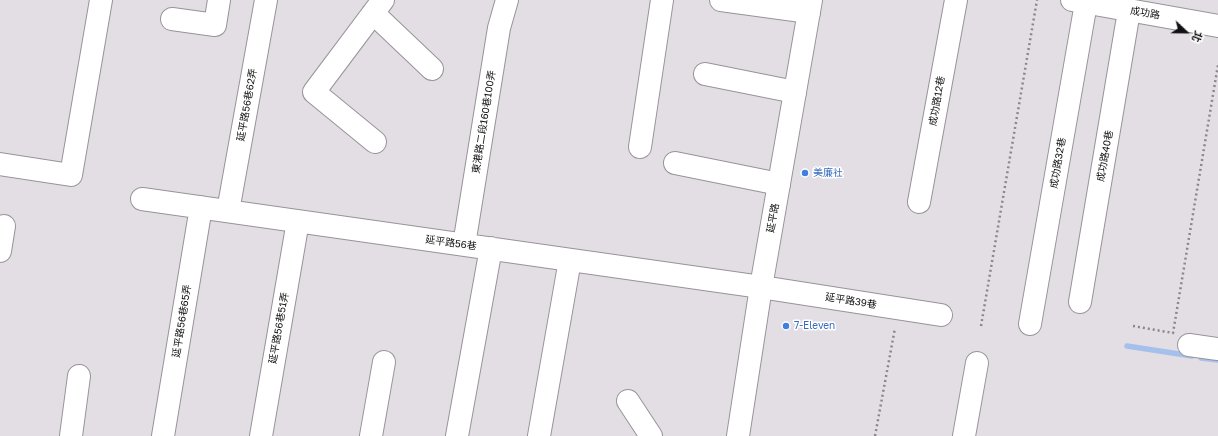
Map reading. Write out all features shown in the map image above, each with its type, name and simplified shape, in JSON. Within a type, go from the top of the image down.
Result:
[{"type":"street","points":[[0,164],[71,175],[101,0]]},
{"type":"street","points":[[172,19],[215,25],[219,0]]},
{"type":"street","name":"延平路56巷62弄","points":[[228,211],[266,0]]},
{"type":"street","name":"東港路二段160巷100弄","points":[[464,245],[500,28],[507,0]]},
{"type":"street","points":[[640,147],[662,0]]},
{"type":"street","points":[[721,0],[810,6]]},
{"type":"street","name":"成功路12巷","points":[[919,202],[956,0]]},
{"type":"street","name":"成功路","points":[[1079,1],[1130,10],[1170,8],[1218,26]]},
{"type":"street","name":"成功路32巷","points":[[1030,324],[1079,1]]},
{"type":"street","name":"延平路","points":[[738,436],[761,287],[810,6]]},
{"type":"street","points":[[375,142],[314,92],[378,7],[432,69]]},
{"type":"street","name":"成功路40巷","points":[[1080,302],[1130,10]]},
{"type":"street","points":[[705,74],[795,92]]},
{"type":"street","points":[[675,163],[779,184]]},
{"type":"street","name":"延平路56巷","points":[[142,198],[761,287]]},
{"type":"street","name":"延平路56巷65弄","points":[[163,436],[201,207]]},
{"type":"street","name":"延平路56巷51弄","points":[[261,436],[298,221]]},
{"type":"street","points":[[0,251],[4,226]]},
{"type":"street","points":[[457,436],[491,248]]},
{"type":"street","points":[[539,436],[570,260]]},
{"type":"street","name":"延平路39巷","points":[[761,287],[941,314]]},
{"type":"street","points":[[1189,345],[1218,349]]},
{"type":"street","points":[[371,436],[384,362]]},
{"type":"street","points":[[964,436],[977,363]]},
{"type":"street","points":[[71,436],[79,376]]},
{"type":"street","points":[[628,401],[651,436]]},
{"type":"path","points":[[981,326],[1037,0]]},
{"type":"path","points":[[1133,326],[1173,333],[1218,65]]},
{"type":"path","points":[[875,436],[899,308]]},
{"type":"waterway","points":[[1127,346],[1192,356]]},
{"type":"waterway","points":[[1201,358],[1218,360]]},
{"type":"place","name":"美廉社","points":[[805,173]]},
{"type":"place","name":"7-Eleven","points":[[786,326]]}]
